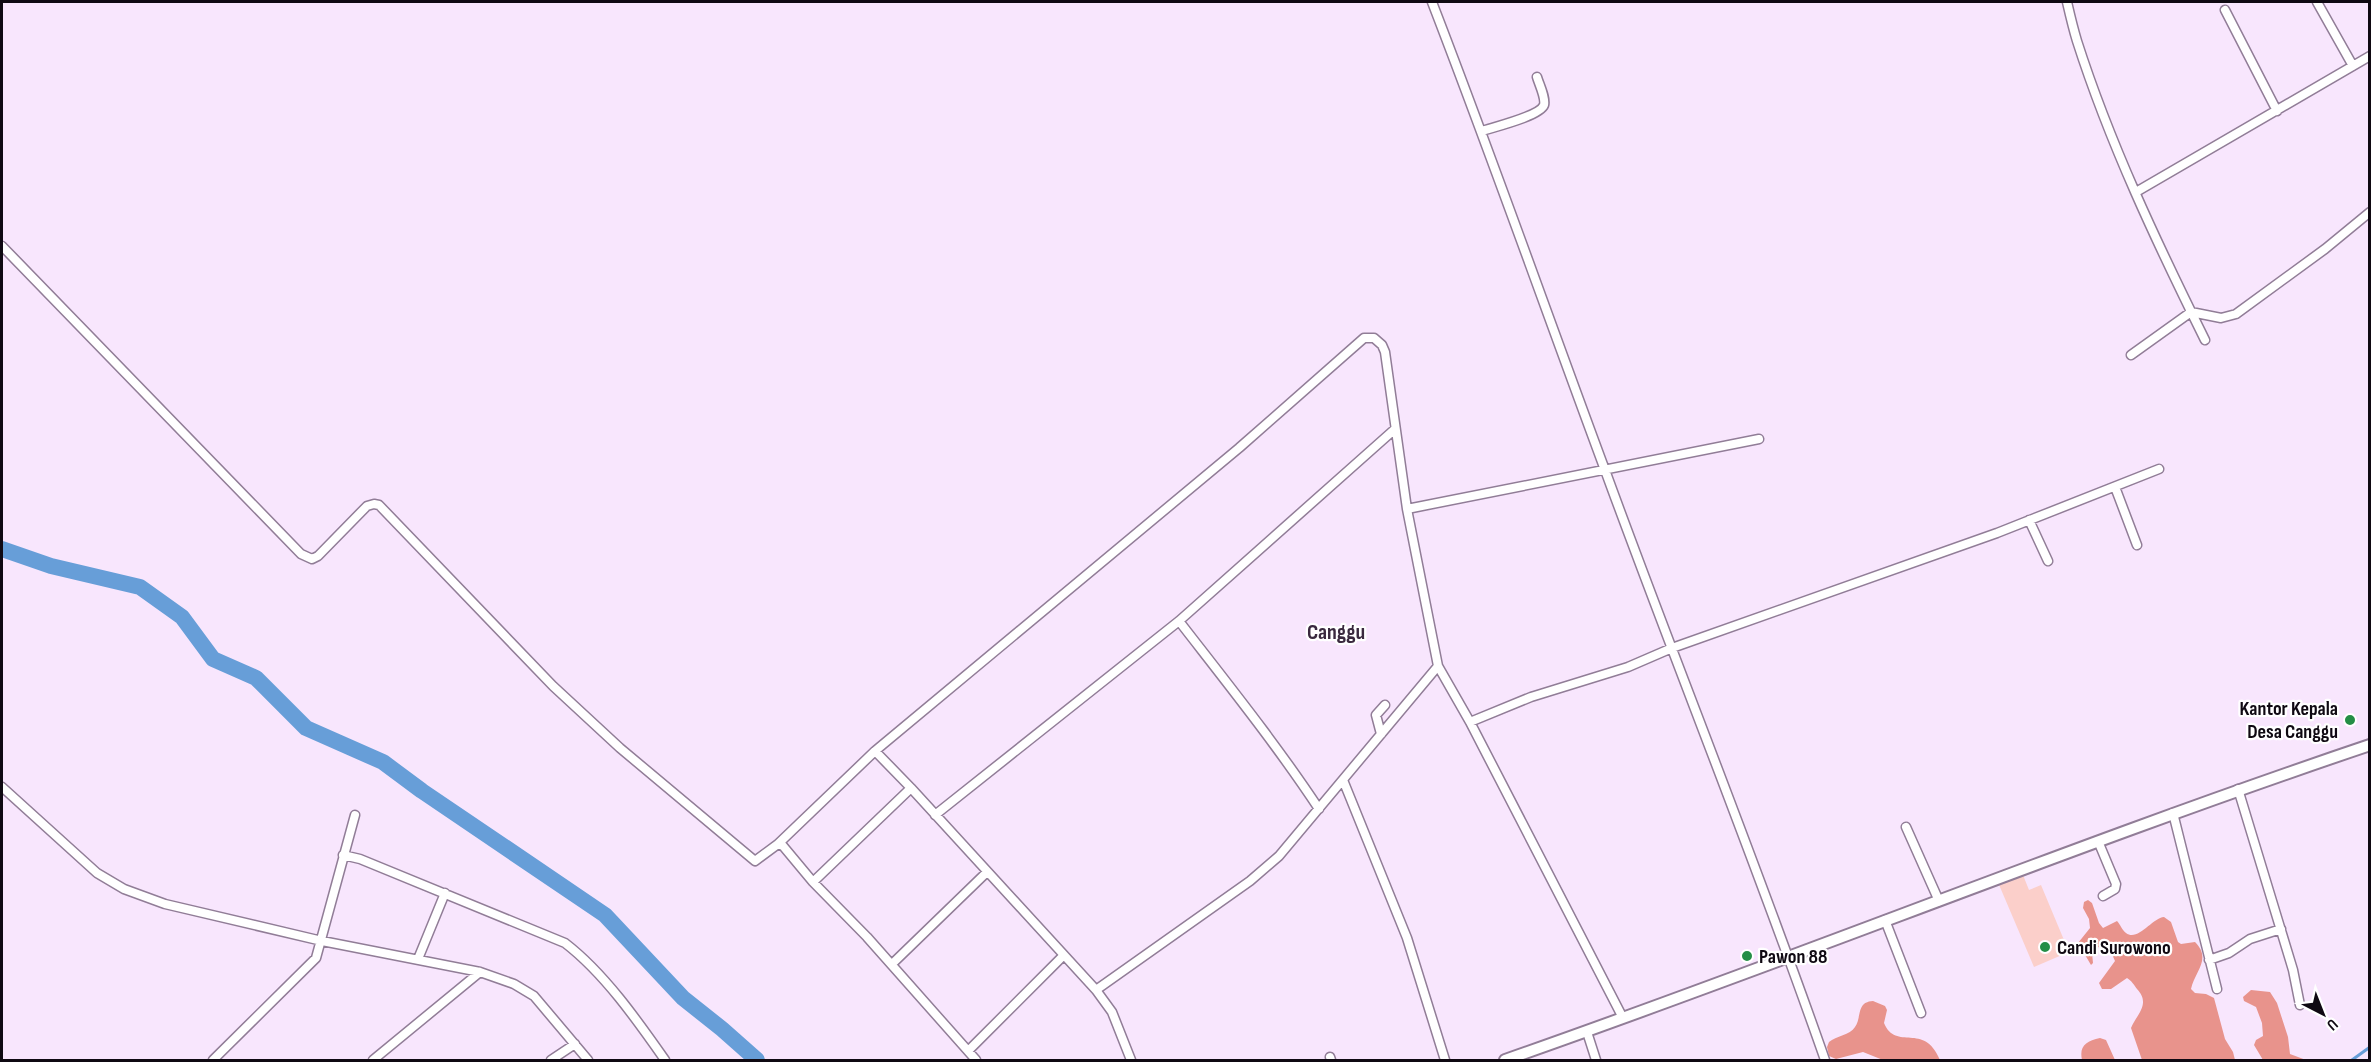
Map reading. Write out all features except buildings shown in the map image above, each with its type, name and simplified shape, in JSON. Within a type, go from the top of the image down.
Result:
[{"type":"street","points":[[1432,2],[1482,131],[1605,471],[1790,958],[1825,1060]]},
{"type":"street","points":[[2067,2],[2083,59],[2136,192],[2205,340]]},
{"type":"street","points":[[2317,2],[2353,66]]},
{"type":"street","points":[[2225,10],[2277,111]]},
{"type":"street","points":[[2136,192],[2370,56]]},
{"type":"street","points":[[1482,131],[1533,114],[1541,109],[1544,100],[1537,77]]},
{"type":"street","points":[[2131,355],[2192,312],[2221,318],[2236,314],[2325,249],[2370,212]]},
{"type":"street","points":[[2,246],[301,554],[312,559],[318,556],[367,506],[379,505],[553,686],[709,824],[755,861],[778,844],[874,751],[1239,448],[1364,339],[1374,338],[1382,345],[1384,352],[1407,509],[1438,666],[1470,722],[1623,1018]]},
{"type":"street","points":[[935,815],[1179,621],[1395,429]]},
{"type":"street","points":[[1407,509],[1759,439]]},
{"type":"street","points":[[1470,722],[1531,697],[1628,667],[1672,648],[1847,587],[2159,469]]},
{"type":"street","points":[[2115,487],[2137,545]]},
{"type":"street","points":[[2029,520],[2048,561]]},
{"type":"street","points":[[1179,621],[1227,681],[1319,809]]},
{"type":"street","points":[[1096,990],[1250,881],[1279,856],[1438,666]]},
{"type":"street","points":[[1382,734],[1376,715],[1385,705]]},
{"type":"street","points":[[1505,1060],[1790,958],[2238,789],[2370,745]]},
{"type":"street","points":[[874,751],[911,788],[1096,990],[1112,1012],[1131,1060]]},
{"type":"street","points":[[1343,780],[1407,938],[1445,1060]]},
{"type":"street","points":[[2,787],[97,873],[124,889],[165,904],[321,940],[480,972],[514,984],[534,996],[588,1060]]},
{"type":"street","points":[[813,882],[911,788]]},
{"type":"street","points":[[2238,789],[2293,970],[2300,1005]]},
{"type":"street","points":[[2173,813],[2217,989]]},
{"type":"street","points":[[213,1060],[316,958],[356,815]]},
{"type":"street","points":[[1906,827],[1939,901]]},
{"type":"street","points":[[2098,841],[2116,884],[2115,889],[2103,896]]},
{"type":"street","points":[[778,844],[783,846],[813,882],[892,964],[976,1060]]},
{"type":"street","points":[[343,855],[360,859],[565,943],[580,954],[631,1014],[665,1060]]},
{"type":"street","points":[[892,964],[987,872]]},
{"type":"street","points":[[418,958],[445,893]]},
{"type":"street","points":[[1886,920],[1921,1013]]},
{"type":"street","points":[[2209,960],[2229,953],[2250,939],[2280,929]]},
{"type":"street","points":[[968,1050],[1064,955]]},
{"type":"street","points":[[373,1060],[480,972]]},
{"type":"street","points":[[1587,1032],[1596,1060]]},
{"type":"street","points":[[551,1060],[575,1044]]},
{"type":"shaded area","points":[[2021,870],[2029,890],[2041,885],[2069,952],[2034,967],[1997,880]]},
{"type":"shaded area","points":[[2088,900],[2092,903],[2103,928],[2117,921],[2126,933],[2131,935],[2164,917],[2171,922],[2178,942],[2181,944],[2195,942],[2200,948],[2202,960],[2191,989],[2195,993],[2206,994],[2214,998],[2225,1039],[2235,1060],[2142,1060],[2131,1028],[2142,1009],[2141,994],[2127,978],[2111,989],[2102,989],[2099,983],[2115,961],[2111,952],[2102,946],[2096,948],[2092,953],[2093,963],[2091,965],[2078,943],[2090,928],[2089,919],[2083,908],[2084,902]]},
{"type":"shaded area","points":[[2251,990],[2270,992],[2277,1003],[2288,1037],[2290,1054],[2306,1060],[2263,1060],[2254,1045],[2256,1040],[2263,1036],[2262,1023],[2256,1007],[2244,1001],[2243,997]]},
{"type":"shaded area","points":[[1873,1001],[1885,1006],[1887,1010],[1884,1023],[1889,1031],[1896,1036],[1926,1042],[1933,1048],[1940,1060],[1883,1060],[1863,1052],[1836,1059],[1829,1056],[1827,1047],[1829,1042],[1853,1030],[1864,1004]]},
{"type":"shaded area","points":[[2100,1038],[2106,1040],[2115,1060],[2082,1060],[2085,1045]]},
{"type":"waterway","points":[[2,549],[51,566],[140,587],[182,617],[213,659],[256,678],[306,728],[383,762],[605,915],[683,998],[757,1060]]},
{"type":"waterway","points":[[2352,1060],[2370,1047]]},
{"type":"place","name":"Kantor Kepala Desa Canggu","points":[[2350,720]]},
{"type":"place","name":"Candi Surowono","points":[[2045,947]]},
{"type":"place","name":"Pawon 88","points":[[1747,956]]},
{"type":"district","name":"Canggu","points":[[1336,631]]}]
